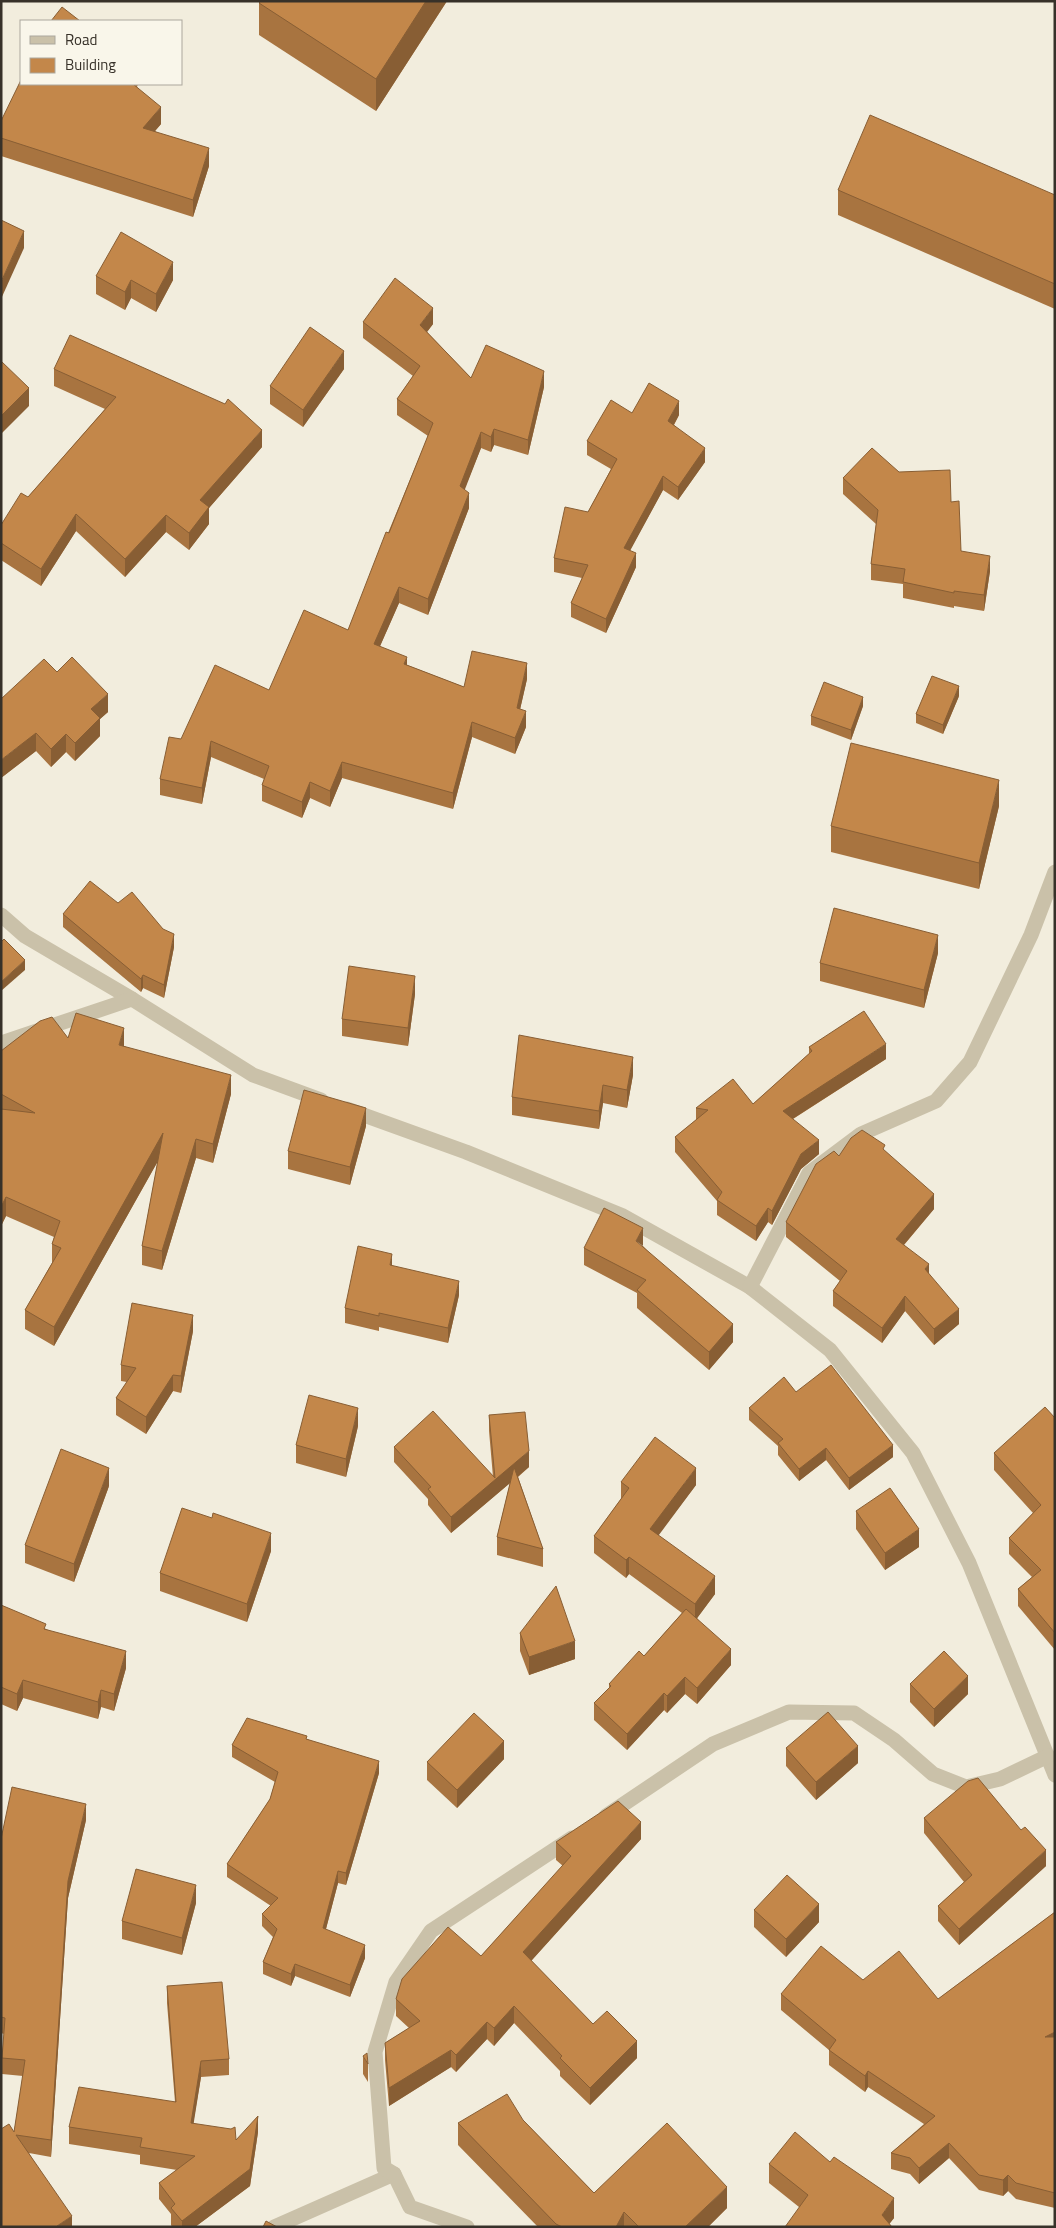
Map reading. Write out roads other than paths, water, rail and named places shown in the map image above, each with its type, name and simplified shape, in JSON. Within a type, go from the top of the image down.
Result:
[{"type":"street","points":[[750,1287],[809,1173],[861,1134],[936,1101],[970,1062],[1031,935],[1055,872]]},
{"type":"street","points":[[1,915],[25,936],[132,999],[253,1075],[466,1152],[623,1216],[750,1287],[830,1350],[913,1453],[969,1564],[1055,1775]]},
{"type":"street","points":[[1,1043],[132,999]]},
{"type":"street","points":[[467,2227],[410,2207],[394,2174],[384,2168],[374,2052],[396,1982],[431,1931],[713,1744],[789,1712],[854,1713],[894,1740],[933,1774],[966,1786],[1000,1780],[1048,1756]]},
{"type":"street","points":[[274,2227],[394,2174]]}]
